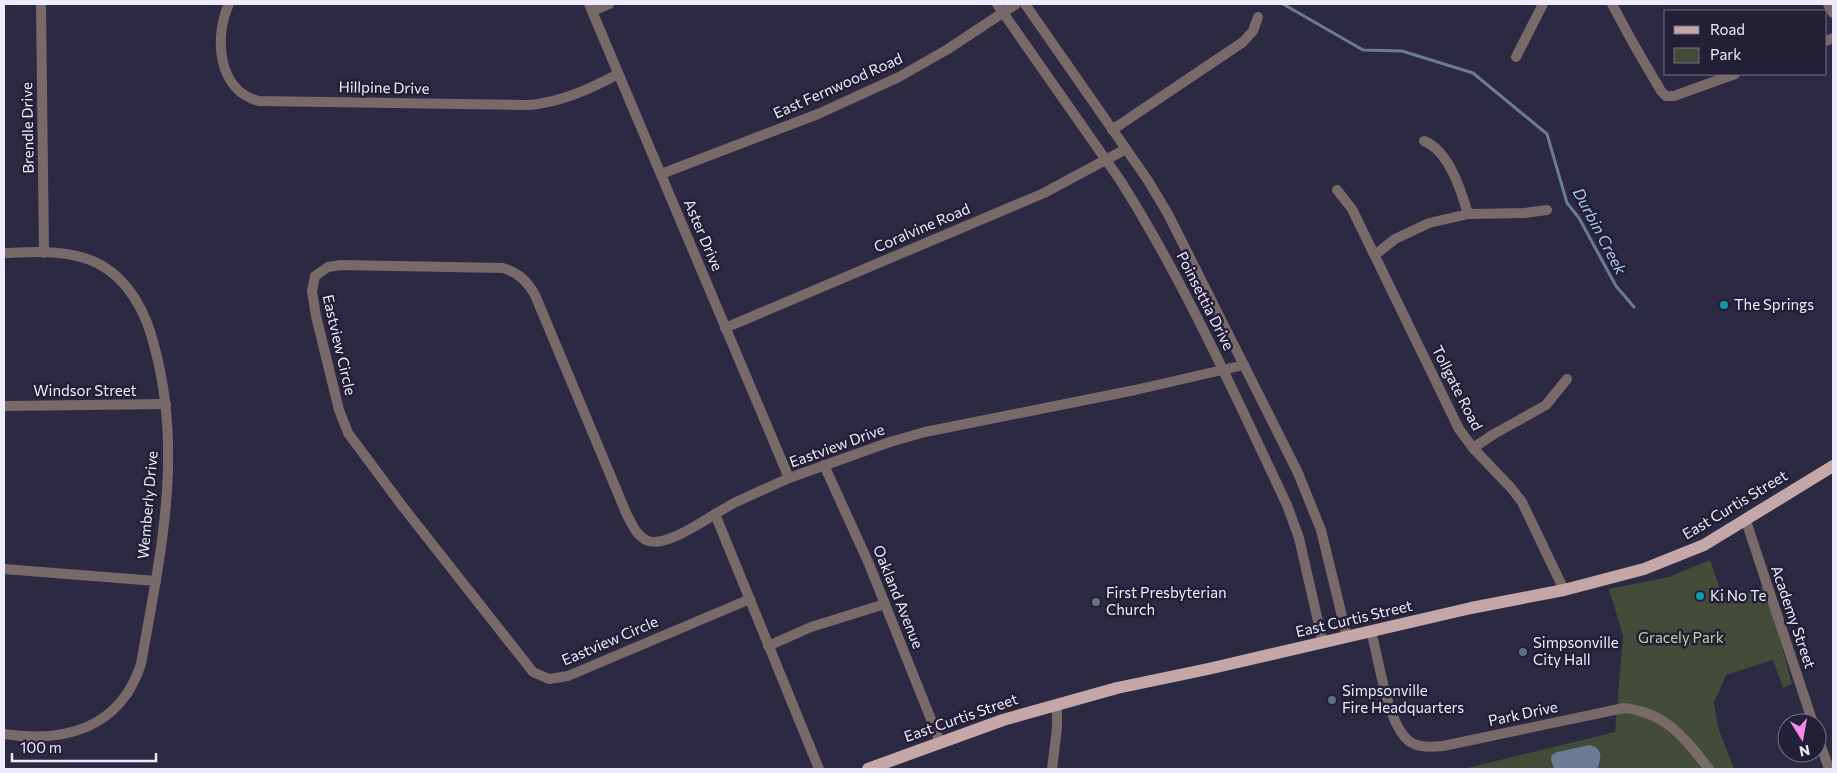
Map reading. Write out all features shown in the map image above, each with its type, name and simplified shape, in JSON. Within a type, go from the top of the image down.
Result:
[{"type":"main road","name":"East Curtis Street","points":[[869,769],[1003,720],[1117,688],[1323,643],[1471,608],[1564,590],[1665,562],[1704,545],[1746,521],[1833,466]]},
{"type":"street","name":"Brendle Drive","points":[[41,4],[44,253]]},
{"type":"street","name":"Hillpine Drive","points":[[229,4],[222,26],[220,44],[223,64],[230,80],[237,89],[244,95],[259,101],[534,105],[571,96],[618,74]]},
{"type":"street","points":[[591,8],[610,4]]},
{"type":"street","name":"Poinsettia Drive","points":[[997,4],[1136,205],[1222,369],[1287,505],[1300,538],[1323,643]]},
{"type":"street","name":"East Fernwood Road","points":[[661,174],[818,114],[899,77],[948,49],[1016,4]]},
{"type":"street","name":"Poinsettia Drive","points":[[1025,4],[1147,179],[1168,214],[1298,474],[1312,507],[1321,530],[1347,637]]},
{"type":"street","points":[[1516,57],[1543,4]]},
{"type":"street","points":[[1612,4],[1660,91],[1666,96],[1674,96],[1732,75]]},
{"type":"street","points":[[1828,4],[1833,13]]},
{"type":"street","name":"Aster Drive","points":[[591,8],[789,478]]},
{"type":"street","points":[[1112,130],[1243,42],[1253,31],[1258,18]]},
{"type":"street","points":[[1424,141],[1434,145],[1443,155],[1463,197],[1468,214]]},
{"type":"street","name":"Coralvine Road","points":[[725,328],[1044,193],[1126,149]]},
{"type":"street","name":"Tollgate Road","points":[[1337,190],[1352,208],[1459,429],[1473,448],[1522,502],[1564,590]]},
{"type":"street","points":[[1375,255],[1395,239],[1429,223],[1468,214],[1547,210]]},
{"type":"street","name":"Wemberly Drive","points":[[4,253],[68,254],[96,262],[114,274],[129,290],[142,312],[152,335],[166,404],[169,436],[169,476],[156,580],[140,669],[131,688],[114,709],[89,726],[65,735],[39,738],[4,734]]},
{"type":"street","name":"Eastview Circle","points":[[715,514],[685,531],[657,542],[648,542],[638,534],[627,515],[535,295],[526,281],[517,274],[503,268],[341,265],[328,267],[315,276],[312,291],[316,316],[339,410],[348,433],[403,507],[533,672],[549,679],[568,676],[750,599]]},
{"type":"street","name":"Eastview Drive","points":[[715,514],[789,478],[890,442],[925,432],[1135,390],[1244,365]]},
{"type":"street","points":[[1473,448],[1546,405],[1568,379]]},
{"type":"street","name":"Windsor Street","points":[[4,406],[166,404]]},
{"type":"street","name":"Oakland Avenue","points":[[824,465],[885,604],[940,742]]},
{"type":"street","points":[[715,514],[819,769]]},
{"type":"street","name":"Academy Street","points":[[1746,521],[1810,713]]},
{"type":"street","points":[[4,569],[156,580]]},
{"type":"street","points":[[768,646],[811,627],[885,604]]},
{"type":"street","name":"Park Drive","points":[[1371,631],[1387,700],[1399,730],[1410,742],[1426,747],[1443,746],[1624,708],[1641,710],[1666,723],[1680,734],[1709,769]]},
{"type":"street","points":[[1052,769],[1057,728],[1057,704]]},
{"type":"green space","name":"Gracely Park","points":[[1710,560],[1723,598],[1766,586],[1792,684],[1783,688],[1773,660],[1726,675],[1714,703],[1718,727],[1734,769],[1463,769],[1615,732],[1623,636],[1609,589],[1669,577]]},
{"type":"water","points":[[1590,745],[1598,749],[1600,755],[1597,769],[1554,769],[1551,760],[1552,755],[1557,752]]},
{"type":"waterway","name":"Durbin Creek","points":[[1283,4],[1363,50],[1402,51],[1473,73],[1547,134],[1567,203],[1579,218],[1616,286],[1634,307]]},
{"type":"place","name":"The Springs","points":[[1724,305]]},
{"type":"place","name":"Ki No Te","points":[[1700,596]]},
{"type":"place","name":"First Presbyterian Church","points":[[1096,602]]},
{"type":"place","name":"Simpsonville City Hall","points":[[1523,652]]},
{"type":"place","name":"Simpsonville Fire Headquarters","points":[[1332,700]]}]
